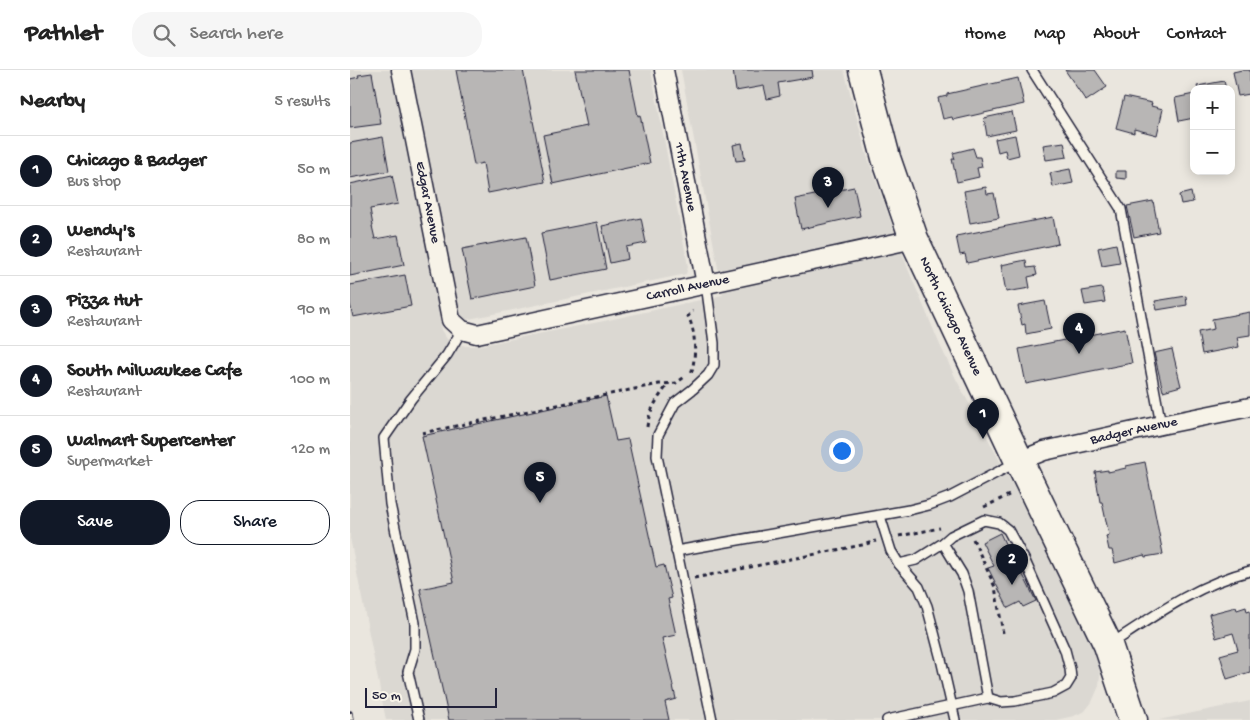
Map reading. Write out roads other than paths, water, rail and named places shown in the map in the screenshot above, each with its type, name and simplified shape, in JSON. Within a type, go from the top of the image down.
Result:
[{"type":"main road","name":"North Chicago Avenue","points":[[863,70],[886,158],[914,239],[1108,645],[1127,719]]},
{"type":"street","name":"Edgar Avenue","points":[[401,70],[451,320],[462,330]]},
{"type":"street","name":"11th Avenue","points":[[664,70],[706,284]]},
{"type":"street","name":"Carroll Avenue","points":[[462,330],[477,334],[914,239]]},
{"type":"street","name":"Badger Avenue","points":[[1019,461],[1044,451],[1250,407]]},
{"type":"lane","points":[[1032,70],[1121,210],[1162,425]]},
{"type":"lane","points":[[706,284],[714,343],[714,365],[708,375],[675,403],[658,435],[656,456],[712,720]]},
{"type":"lane","points":[[418,720],[408,672],[416,649],[415,623],[390,504],[384,438],[410,399],[447,355],[462,330]]},
{"type":"lane","points":[[676,551],[880,516],[929,505],[950,497],[1019,461]]},
{"type":"lane","points":[[880,516],[891,551],[899,564],[919,587],[928,606],[955,720]]},
{"type":"lane","points":[[887,720],[988,698],[1001,702],[1015,702],[1053,693],[1066,686],[1070,678],[1070,669],[1065,650],[1025,561],[1008,530],[999,523],[984,520],[951,536],[916,560],[899,564]]},
{"type":"lane","points":[[943,543],[962,574],[968,591],[988,698]]},
{"type":"lane","points":[[1108,645],[1162,610],[1206,586],[1236,574],[1250,571]]},
{"type":"railway","points":[[350,713],[351,720]]},
{"type":"place","name":"Pizza Hut","points":[[828,208]]},
{"type":"place","name":"South Milwaukee Cafe","points":[[1079,354]]},
{"type":"place","name":"Chicago & Badger","points":[[983,439]]},
{"type":"place","name":"Walmart Supercenter","points":[[540,503]]},
{"type":"place","name":"Wendy's","points":[[1012,585]]}]
